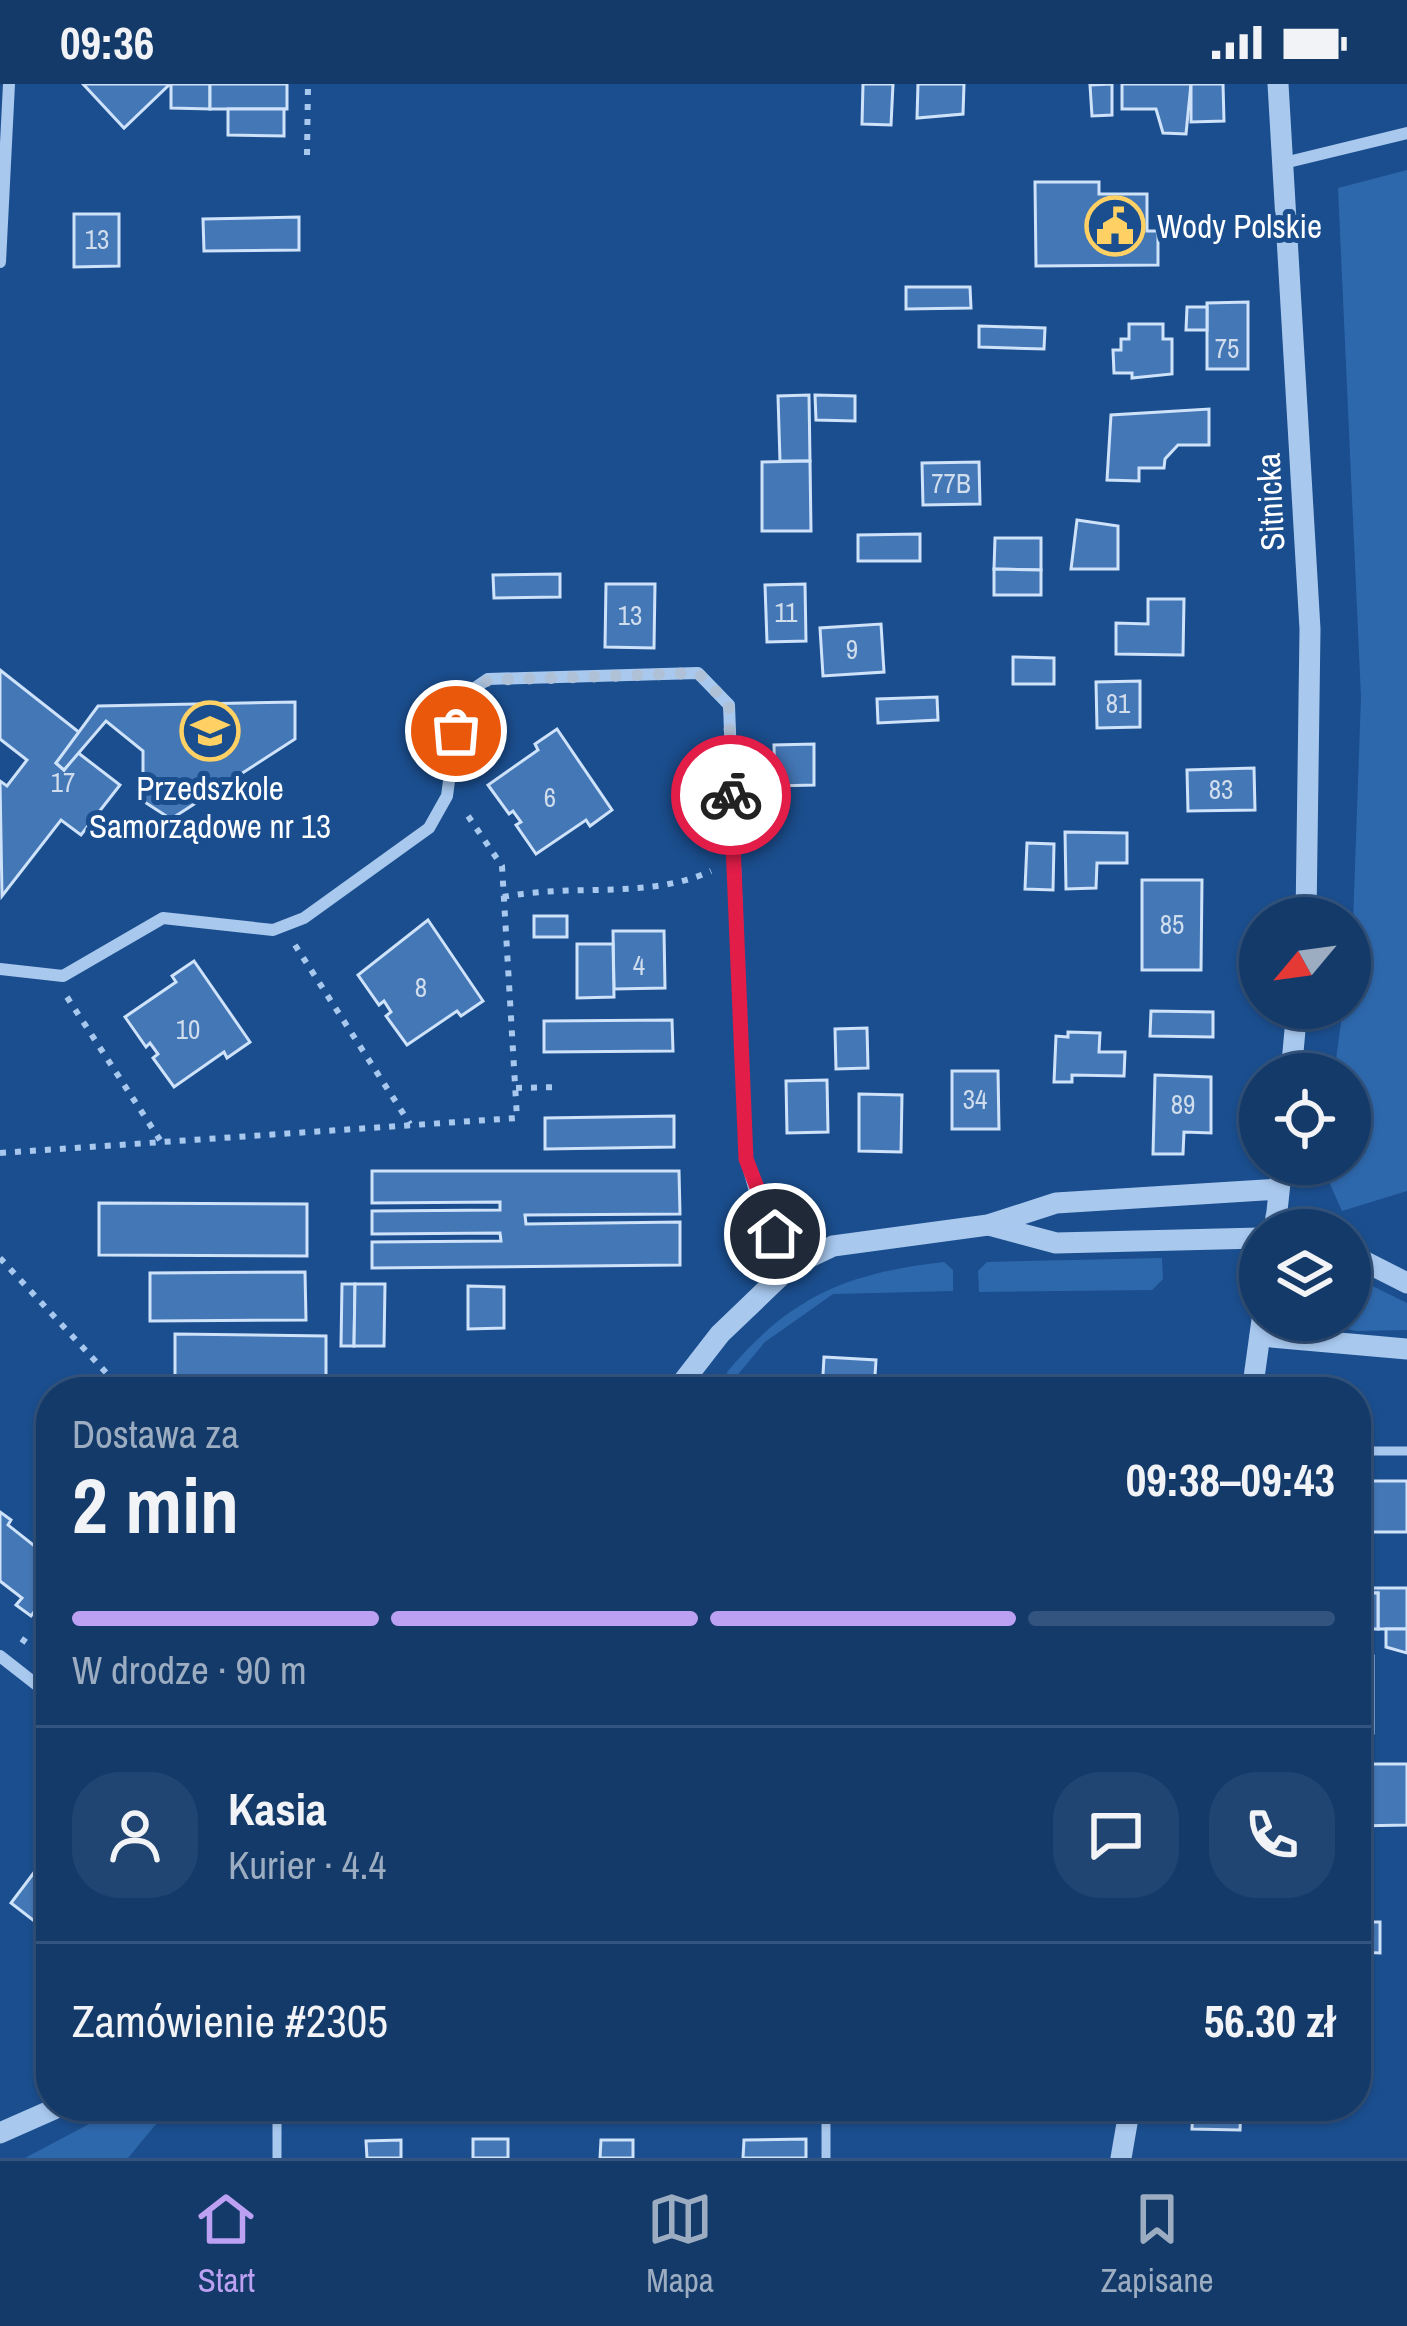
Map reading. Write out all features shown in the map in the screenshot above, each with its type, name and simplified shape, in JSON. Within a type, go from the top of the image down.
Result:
[{"type":"street","points":[[0,262],[9,84]]},
{"type":"street","name":"Sitnicka","points":[[1278,84],[1310,629],[1306,897]]},
{"type":"street","points":[[1284,164],[1407,134]]},
{"type":"street","points":[[0,969],[54,977],[76,970],[163,919],[285,927],[429,828],[447,796],[460,698],[488,680],[698,673],[729,705],[746,1159],[758,1202],[791,1265]]},
{"type":"street","points":[[1277,1209],[1280,1185]]},
{"type":"street","points":[[687,1377],[720,1334],[791,1265],[833,1246],[988,1225],[1056,1203],[1280,1189]]},
{"type":"street","points":[[988,1225],[1056,1243],[1239,1239]]},
{"type":"street","points":[[1371,1265],[1407,1283]]},
{"type":"street","points":[[1254,1377],[1259,1341]]},
{"type":"street","points":[[1356,1341],[1407,1348]]},
{"type":"street","points":[[0,1656],[36,1684]]},
{"type":"street","points":[[0,2133],[36,2117]]},
{"type":"street","points":[[1121,2158],[1128,2121]]},
{"type":"lane","points":[[1371,1451],[1407,1451]]},
{"type":"lane","points":[[277,2121],[277,2158]]},
{"type":"lane","points":[[826,2121],[826,2158]]},
{"type":"path","points":[[307,155],[308,84]]},
{"type":"path","points":[[0,1153],[517,1118],[502,866],[461,806],[447,796]]},
{"type":"path","points":[[503,898],[545,889],[677,886],[732,861]]},
{"type":"path","points":[[285,927],[410,1124]]},
{"type":"path","points":[[54,977],[160,1140]]},
{"type":"path","points":[[516,1088],[561,1088]]},
{"type":"path","points":[[0,1258],[110,1377]]},
{"type":"path","points":[[19,1646],[27,1636],[36,1636]]},
{"type":"shaded area","points":[[1407,170],[1407,1191],[1348,1209],[1341,1209],[1330,1185],[1371,1185],[1371,1053],[1337,1053],[1340,1029],[1371,1029],[1371,897],[1354,897],[1361,697],[1338,188]]},
{"type":"shaded area","points":[[1162,1258],[1163,1279],[1152,1290],[979,1292],[978,1271],[987,1262]]},
{"type":"shaded area","points":[[944,1262],[953,1270],[953,1291],[833,1294],[765,1342],[736,1377],[728,1377],[727,1372],[751,1346],[798,1307],[850,1282]]},
{"type":"shaded area","points":[[1371,1285],[1407,1303],[1407,1330],[1371,1331]]},
{"type":"shaded area","points":[[95,2121],[159,2121],[128,2158],[25,2158]]},
{"type":"building","points":[[83,84],[170,84],[124,128]]},
{"type":"building","points":[[171,84],[210,84],[210,109],[171,108]]},
{"type":"building","points":[[210,84],[287,84],[287,109],[210,109]]},
{"type":"building","points":[[863,84],[893,84],[891,125],[862,124]]},
{"type":"building","points":[[918,84],[964,84],[963,114],[917,118]]},
{"type":"building","points":[[1112,84],[1112,115],[1092,116],[1090,85]]},
{"type":"building","points":[[1122,84],[1191,84],[1186,134],[1163,133],[1156,109],[1122,109]]},
{"type":"building","points":[[1191,84],[1223,84],[1224,121],[1191,122]]},
{"type":"building","points":[[228,109],[284,109],[284,136],[228,135]]},
{"type":"building","points":[[1035,182],[1099,182],[1099,194],[1147,194],[1147,231],[1158,231],[1158,265],[1036,266]]},
{"type":"building","points":[[74,214],[119,214],[119,266],[74,267]]},
{"type":"building","points":[[299,217],[299,250],[204,251],[203,219]]},
{"type":"building","points":[[906,287],[970,287],[971,308],[906,309]]},
{"type":"building","points":[[1248,302],[1248,369],[1207,369],[1207,303]]},
{"type":"building","points":[[1187,307],[1207,307],[1207,330],[1186,330]]},
{"type":"building","points":[[1129,324],[1163,324],[1163,339],[1172,339],[1172,374],[1132,378],[1132,373],[1114,373],[1113,350],[1121,350],[1121,339],[1129,339]]},
{"type":"building","points":[[979,326],[1045,328],[1044,349],[979,347]]},
{"type":"building","points":[[809,395],[810,461],[780,461],[778,396]]},
{"type":"building","points":[[815,395],[855,396],[855,421],[816,420]]},
{"type":"building","points":[[1209,409],[1209,445],[1178,445],[1165,459],[1164,468],[1139,468],[1139,481],[1107,480],[1111,415]]},
{"type":"building","points":[[810,461],[811,531],[762,531],[762,462]]},
{"type":"building","points":[[979,462],[980,504],[923,505],[922,463]]},
{"type":"building","points":[[1077,520],[1118,526],[1118,569],[1071,569]]},
{"type":"building","points":[[920,534],[920,561],[858,561],[858,535]]},
{"type":"building","points":[[995,538],[1041,538],[1041,570],[994,569]]},
{"type":"building","points":[[994,569],[1041,570],[1041,595],[994,595]]},
{"type":"building","points":[[560,574],[560,597],[494,598],[493,575]]},
{"type":"building","points":[[606,584],[655,584],[654,648],[605,647]]},
{"type":"building","points":[[805,584],[806,641],[767,642],[765,585]]},
{"type":"building","points":[[1148,599],[1184,599],[1183,655],[1116,654],[1116,623],[1148,624]]},
{"type":"building","points":[[881,624],[884,672],[823,676],[820,628]]},
{"type":"building","points":[[1013,657],[1054,658],[1054,684],[1013,684]]},
{"type":"building","name":"Przedszkole Samorządowe nr 13","points":[[0,670],[80,733],[56,763],[64,770],[77,752],[120,785],[81,835],[61,820],[2,896],[0,781],[7,786],[27,760],[0,739]]},
{"type":"building","points":[[1140,681],[1140,727],[1097,728],[1096,682]]},
{"type":"building","points":[[937,697],[938,720],[878,723],[877,699]]},
{"type":"building","points":[[295,702],[295,739],[171,819],[143,801],[143,751],[106,721],[64,770],[56,763],[98,706]]},
{"type":"building","points":[[557,729],[612,810],[590,826],[586,820],[536,854],[516,825],[521,822],[513,811],[509,814],[488,785],[538,750],[535,744]]},
{"type":"building","points":[[814,744],[814,785],[775,786],[774,745]]},
{"type":"building","points":[[1254,768],[1255,810],[1188,811],[1187,770]]},
{"type":"building","points":[[1065,832],[1127,833],[1127,863],[1097,863],[1096,888],[1066,889]]},
{"type":"building","points":[[1027,843],[1054,844],[1053,890],[1025,889]]},
{"type":"building","points":[[1142,880],[1202,880],[1201,970],[1142,970]]},
{"type":"building","points":[[534,916],[567,916],[567,937],[534,937]]},
{"type":"building","points":[[428,920],[483,1001],[461,1016],[457,1011],[407,1045],[386,1016],[391,1012],[384,1001],[379,1005],[358,975]]},
{"type":"building","points":[[613,931],[664,931],[665,988],[614,989]]},
{"type":"building","points":[[577,944],[613,944],[614,997],[577,998]]},
{"type":"building","points":[[194,961],[250,1042],[227,1058],[224,1052],[174,1087],[153,1058],[158,1054],[150,1043],[146,1047],[125,1017],[176,982],[172,976]]},
{"type":"building","points":[[1151,1011],[1213,1012],[1213,1037],[1150,1036]]},
{"type":"building","points":[[672,1020],[673,1051],[544,1052],[544,1021]]},
{"type":"building","points":[[867,1028],[868,1068],[836,1069],[835,1029]]},
{"type":"building","points":[[1068,1032],[1100,1033],[1099,1052],[1125,1052],[1124,1076],[1072,1075],[1072,1082],[1054,1082],[1056,1036],[1068,1037]]},
{"type":"building","points":[[952,1071],[998,1071],[999,1129],[952,1129]]},
{"type":"building","points":[[1155,1075],[1211,1077],[1211,1133],[1184,1132],[1183,1154],[1153,1154]]},
{"type":"building","points":[[827,1080],[828,1132],[787,1133],[786,1081]]},
{"type":"building","points":[[859,1094],[902,1095],[901,1152],[859,1151]]},
{"type":"building","points":[[674,1116],[674,1147],[545,1149],[545,1118]]},
{"type":"building","points":[[372,1171],[679,1171],[680,1214],[525,1215],[526,1224],[680,1222],[680,1265],[372,1268],[372,1242],[501,1241],[500,1233],[372,1234],[372,1211],[500,1210],[500,1202],[372,1203]]},
{"type":"building","points":[[99,1203],[307,1204],[307,1256],[99,1255]]},
{"type":"building","points":[[305,1272],[306,1320],[150,1321],[150,1273]]},
{"type":"building","points":[[342,1284],[355,1284],[354,1346],[341,1346]]},
{"type":"building","points":[[355,1284],[385,1284],[384,1346],[354,1346]]},
{"type":"building","points":[[468,1286],[504,1287],[504,1328],[468,1329]]},
{"type":"building","points":[[175,1334],[326,1336],[326,1377],[175,1377]]},
{"type":"building","points":[[824,1357],[876,1360],[875,1377],[823,1377]]},
{"type":"building","points":[[1371,1481],[1407,1481],[1407,1532],[1371,1532]]},
{"type":"building","points":[[0,1512],[11,1520],[8,1525],[36,1547],[36,1610],[31,1616],[16,1605],[22,1598],[0,1581]]},
{"type":"building","points":[[1371,1588],[1407,1588],[1407,1629],[1378,1629],[1378,1593],[1371,1593]]},
{"type":"building","points":[[1371,1593],[1378,1593],[1378,1629],[1371,1629]]},
{"type":"building","points":[[1386,1629],[1407,1629],[1407,1653],[1386,1647]]},
{"type":"building","points":[[1371,1656],[1373,1656],[1371,1733]]},
{"type":"building","points":[[1371,1764],[1407,1764],[1407,1825],[1371,1826]]},
{"type":"building","points":[[36,1870],[36,1922],[11,1903]]},
{"type":"building","points":[[1371,1922],[1380,1922],[1380,1953],[1371,1953]]},
{"type":"building","points":[[1192,2121],[1240,2121],[1240,2130],[1192,2129]]},
{"type":"building","points":[[473,2139],[508,2139],[508,2158],[473,2158]]},
{"type":"building","points":[[806,2139],[806,2158],[743,2158],[744,2140]]},
{"type":"building","points":[[401,2140],[401,2158],[367,2158],[366,2141]]},
{"type":"building","points":[[601,2140],[633,2140],[633,2158],[600,2158]]},
{"type":"way so far","points":[[456,731],[460,698],[488,680],[698,673],[729,705],[731,795]]},
{"type":"place","name":"Wody Polskie","points":[[1115,226]]},
{"type":"place","name":"Przedszkole Samorządowe nr 13","points":[[210,731]]},
{"type":"route","points":[[731,795],[746,1159],[758,1202],[775,1234]]}]
